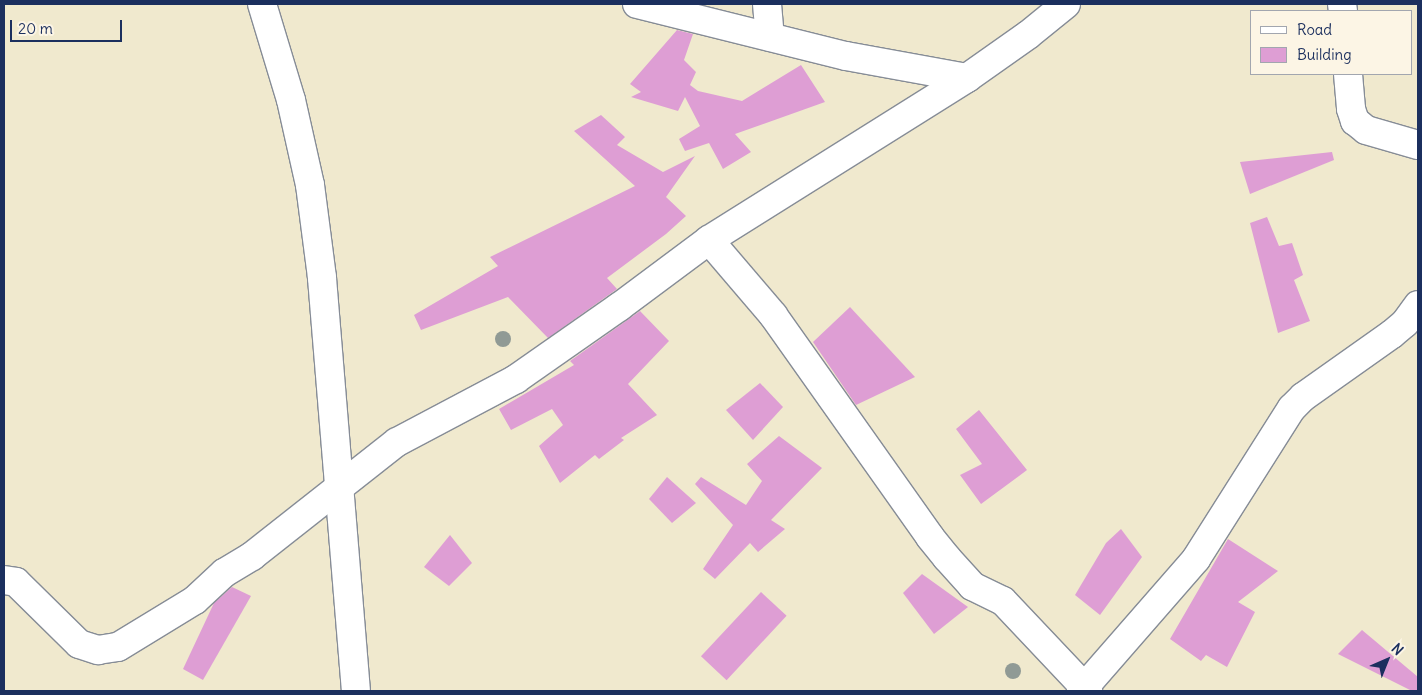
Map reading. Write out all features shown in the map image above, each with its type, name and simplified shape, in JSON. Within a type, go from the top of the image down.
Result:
[{"type":"street","points":[[262,4],[291,100],[310,185],[322,278],[356,691]]},
{"type":"street","points":[[637,4],[846,56],[967,78]]},
{"type":"street","points":[[768,4],[770,37]]},
{"type":"street","points":[[4,580],[16,582],[79,644],[98,650],[118,646],[195,600],[224,574],[252,556],[397,442],[516,379],[619,307],[709,240],[967,78],[1028,35],[1066,4]]},
{"type":"street","points":[[1348,75],[1351,109],[1355,121],[1366,130],[1418,145]]},
{"type":"street","points":[[709,240],[773,315],[930,537],[947,558],[972,586],[1003,600],[1085,690],[1196,559],[1292,408],[1303,396],[1406,323],[1418,305]]},
{"type":"building","points":[[677,30],[693,34],[684,60],[696,72],[690,85],[698,91],[742,101],[801,65],[825,102],[735,134],[751,152],[723,169],[709,143],[685,151],[679,139],[700,126],[685,97],[678,111],[631,97],[641,92],[630,84]]},
{"type":"building","points":[[601,115],[625,137],[617,145],[663,172],[695,156],[666,197],[686,216],[666,234],[607,278],[617,289],[548,338],[508,297],[421,330],[414,315],[498,266],[490,257],[635,186],[574,131]]},
{"type":"building","points":[[1332,152],[1334,160],[1250,194],[1240,162]]},
{"type":"building","points":[[1267,217],[1279,246],[1292,243],[1303,275],[1294,280],[1310,321],[1278,333],[1250,223]]},
{"type":"building","points":[[850,307],[915,377],[856,405],[813,342]]},
{"type":"building","points":[[640,311],[669,341],[628,384],[657,415],[621,438],[624,440],[599,459],[595,455],[560,483],[539,446],[563,425],[552,409],[511,430],[499,409],[574,365],[570,361]]},
{"type":"building","points":[[760,383],[783,407],[753,440],[726,410]]},
{"type":"building","points":[[979,410],[1027,470],[981,504],[960,475],[982,464],[956,429]]},
{"type":"building","points":[[779,436],[822,468],[771,520],[785,529],[758,552],[750,543],[715,579],[703,569],[733,525],[695,484],[701,477],[746,505],[762,481],[747,464]]},
{"type":"building","points":[[667,477],[696,503],[672,523],[649,499]]},
{"type":"building","points":[[1121,529],[1142,557],[1100,615],[1075,595],[1106,543]]},
{"type":"building","points":[[450,535],[472,563],[449,586],[424,567]]},
{"type":"building","points":[[1228,539],[1278,571],[1238,602],[1255,612],[1227,667],[1206,655],[1201,661],[1170,639]]},
{"type":"building","points":[[922,574],[968,607],[934,634],[903,593]]},
{"type":"building","points":[[232,587],[251,596],[203,680],[183,669],[214,603]]},
{"type":"building","points":[[761,592],[787,616],[727,680],[701,656]]},
{"type":"building","points":[[1362,630],[1418,677],[1418,691],[1412,691],[1338,654]]}]
